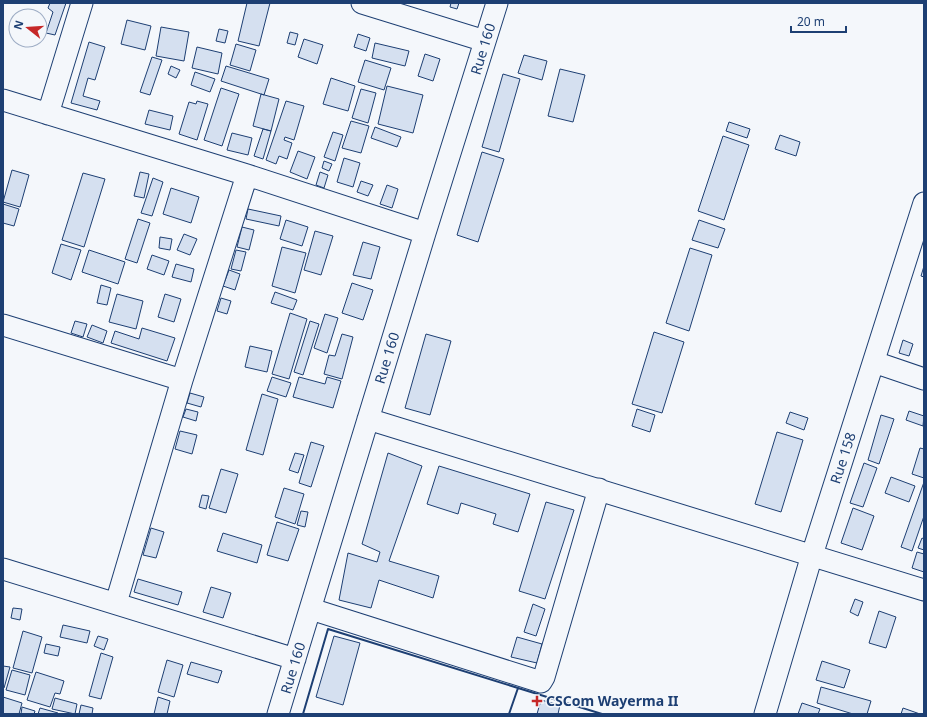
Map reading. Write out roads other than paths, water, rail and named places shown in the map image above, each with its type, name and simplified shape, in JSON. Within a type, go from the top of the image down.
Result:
[{"type":"street","points":[[48,114],[82,3]]},
{"type":"street","points":[[362,3],[485,41]]},
{"type":"street","name":"Rue 160","points":[[278,714],[497,3]]},
{"type":"street","points":[[3,100],[246,175],[425,233]]},
{"type":"street","points":[[116,603],[182,380],[246,175]]},
{"type":"street","name":"Rue 158","points":[[765,714],[812,555],[924,203]]},
{"type":"street","points":[[3,325],[182,380]]},
{"type":"street","points":[[874,362],[924,379]]},
{"type":"street","points":[[368,419],[924,590]]},
{"type":"street","points":[[311,609],[540,682],[544,677],[599,490]]},
{"type":"street","points":[[3,569],[296,659]]},
{"type":"place","name":"CSCom Wayerma II","points":[[537,701]]}]
